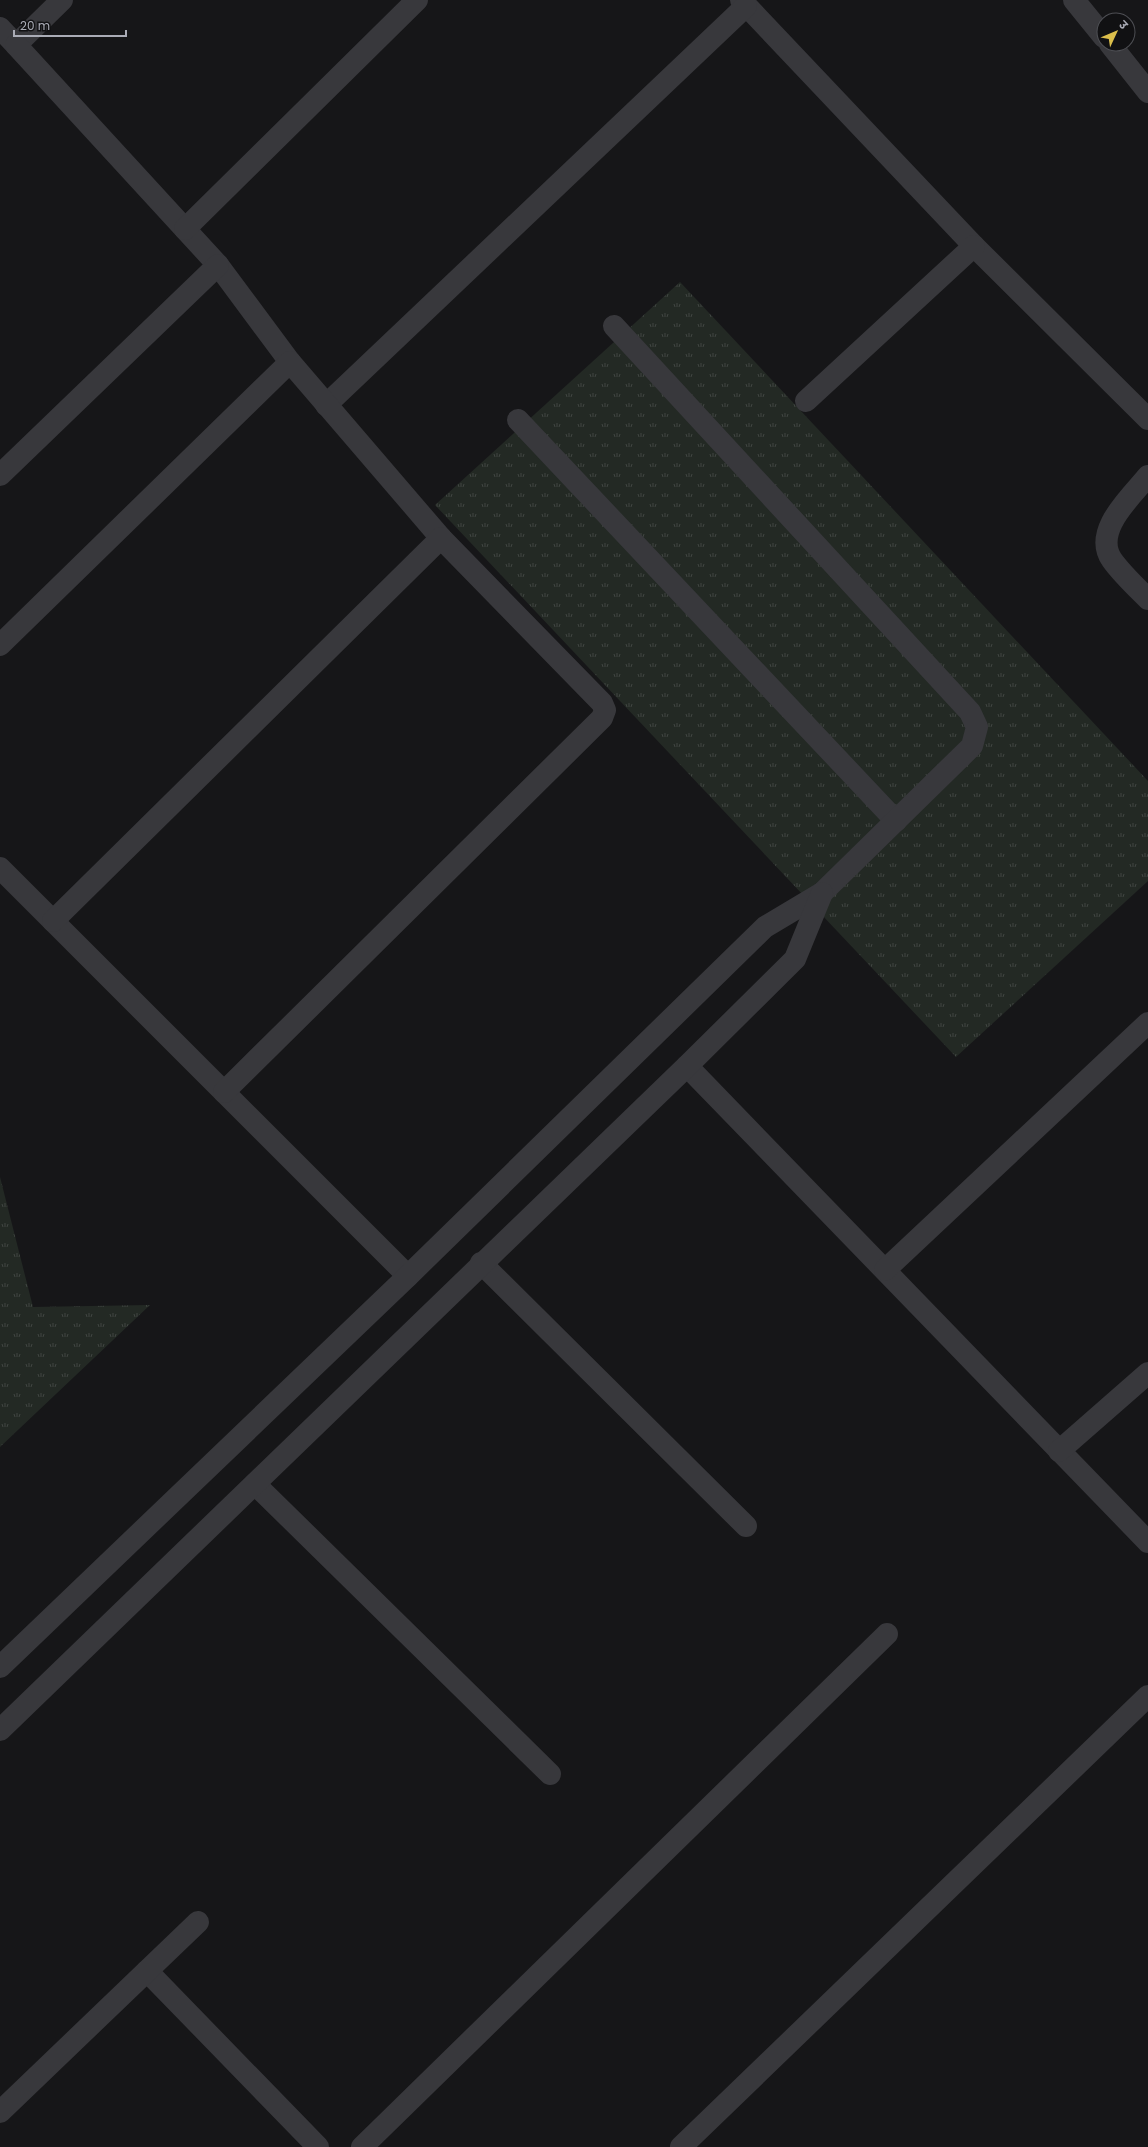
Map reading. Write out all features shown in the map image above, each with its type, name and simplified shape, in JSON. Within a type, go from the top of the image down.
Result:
[{"type":"street","points":[[16,45],[62,0]]},
{"type":"street","points":[[185,229],[417,0]]},
{"type":"street","points":[[1074,0],[1096,27]]},
{"type":"street","points":[[326,405],[744,3],[974,246],[1148,419]]},
{"type":"street","points":[[0,28],[218,265],[290,362],[441,538],[602,703],[605,710],[602,718],[224,1092]]},
{"type":"street","points":[[1116,52],[1148,92]]},
{"type":"street","points":[[806,400],[974,246]]},
{"type":"street","points":[[0,475],[218,265]]},
{"type":"street","points":[[0,1667],[408,1276],[765,927],[822,893],[972,746],[977,727],[970,712],[614,326]]},
{"type":"street","points":[[0,645],[290,362]]},
{"type":"street","points":[[518,420],[896,821]]},
{"type":"street","points":[[1148,476],[1114,517],[1106,540],[1111,559],[1148,599]]},
{"type":"street","points":[[53,922],[441,538]]},
{"type":"street","points":[[0,868],[408,1276]]},
{"type":"street","points":[[0,1730],[481,1263],[687,1066],[795,959],[822,893]]},
{"type":"street","points":[[884,1270],[1148,1023]]},
{"type":"street","points":[[687,1066],[1148,1542]]},
{"type":"street","points":[[481,1263],[746,1526]]},
{"type":"street","points":[[1059,1450],[1148,1373]]},
{"type":"street","points":[[255,1484],[550,1774]]},
{"type":"street","points":[[362,2147],[887,1634]]},
{"type":"street","points":[[681,2147],[1148,1696]]},
{"type":"street","points":[[0,2112],[198,1922]]},
{"type":"street","points":[[147,1971],[318,2147]]},
{"type":"green space","points":[[680,282],[1148,781],[1148,881],[956,1057],[435,505]]},
{"type":"green space","points":[[0,1177],[33,1307],[150,1305],[0,1447]]}]
